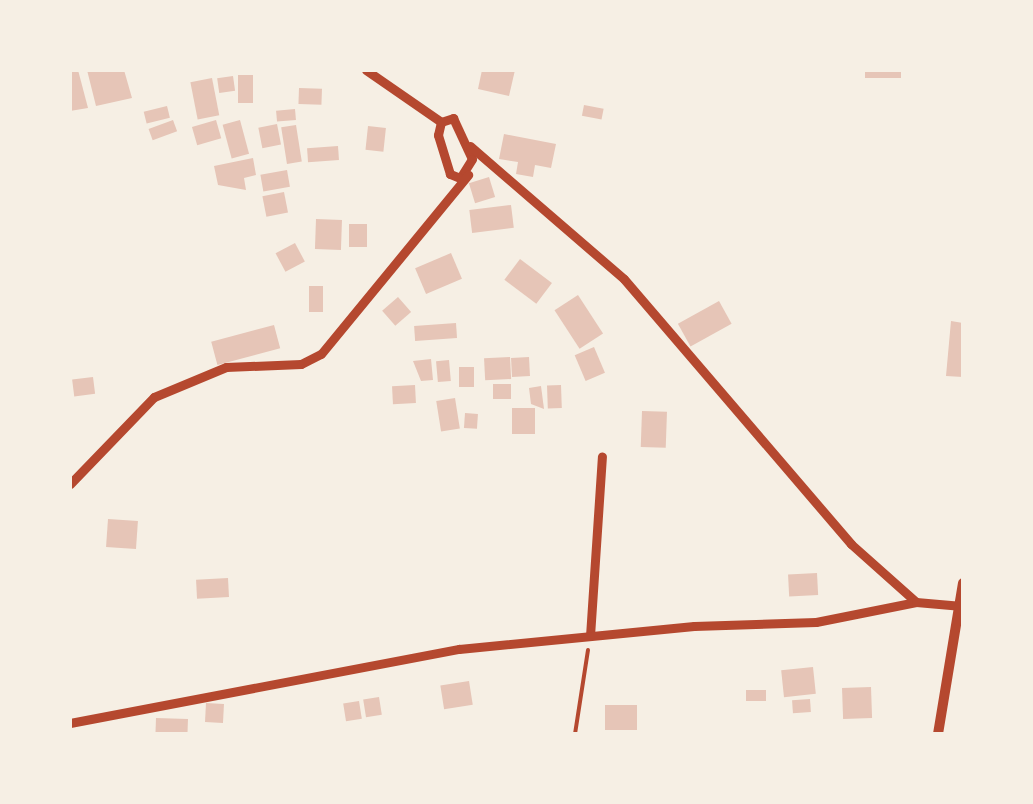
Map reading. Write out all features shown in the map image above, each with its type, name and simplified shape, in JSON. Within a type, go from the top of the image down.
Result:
[{"type":"street","points":[[366,70],[442,122],[459,121],[470,146],[624,279],[850,544],[916,602]]},
{"type":"street","points":[[442,122],[438,134],[445,164],[454,178],[468,175]]},
{"type":"street","points":[[70,484],[154,397],[226,367],[300,364],[322,354],[468,175],[470,146]]},
{"type":"street","points":[[590,636],[602,456]]},
{"type":"street","points":[[938,734],[963,583]]},
{"type":"street","points":[[70,723],[458,649],[590,636],[816,622],[916,602],[961,605]]},
{"type":"path","points":[[576,734],[590,636]]},
{"type":"building","points":[[70,70],[78,70],[88,108],[70,111]]},
{"type":"building","points":[[87,70],[124,70],[132,98],[96,106]]},
{"type":"building","points":[[482,70],[515,70],[509,96],[478,89]]},
{"type":"building","points":[[865,70],[901,70],[901,78],[865,78]]},
{"type":"building","points":[[238,75],[253,75],[253,103],[238,103]]},
{"type":"building","points":[[233,76],[235,91],[219,93],[217,78]]},
{"type":"building","points":[[212,78],[219,115],[198,119],[190,82]]},
{"type":"building","points":[[299,88],[322,89],[321,105],[298,104]]},
{"type":"building","points":[[584,105],[604,109],[602,120],[582,116]]},
{"type":"building","points":[[167,106],[170,118],[147,123],[144,112]]},
{"type":"building","points":[[295,109],[296,120],[277,122],[276,111]]},
{"type":"building","points":[[173,120],[177,131],[153,140],[149,129]]},
{"type":"building","points":[[216,120],[221,138],[197,145],[192,127]]},
{"type":"building","points":[[240,120],[249,154],[232,158],[223,125]]},
{"type":"building","points":[[277,124],[281,145],[262,148],[258,128]]},
{"type":"building","points":[[296,125],[302,162],[287,164],[281,127]]},
{"type":"building","points":[[368,126],[386,128],[383,152],[365,150]]},
{"type":"building","points":[[504,134],[556,144],[551,168],[535,165],[533,177],[516,174],[518,162],[499,159]]},
{"type":"building","points":[[338,146],[339,160],[308,162],[307,148]]},
{"type":"building","points":[[253,158],[256,175],[244,178],[246,190],[218,185],[214,166]]},
{"type":"building","points":[[287,170],[290,187],[263,191],[260,175]]},
{"type":"building","points":[[489,177],[495,197],[475,203],[469,183]]},
{"type":"building","points":[[284,192],[288,213],[266,217],[262,196]]},
{"type":"building","points":[[511,205],[514,228],[472,233],[469,210]]},
{"type":"building","points":[[316,219],[342,220],[341,250],[315,249]]},
{"type":"building","points":[[349,224],[367,224],[367,247],[349,247]]},
{"type":"building","points":[[295,243],[305,262],[285,272],[276,253]]},
{"type":"building","points":[[451,253],[462,279],[426,294],[415,268]]},
{"type":"building","points":[[520,259],[552,283],[536,304],[504,280]]},
{"type":"building","points":[[309,286],[323,286],[323,312],[309,312]]},
{"type":"building","points":[[578,295],[603,334],[580,349],[555,310]]},
{"type":"building","points":[[398,297],[411,312],[395,326],[382,311]]},
{"type":"building","points":[[719,301],[732,324],[690,347],[678,324]]},
{"type":"building","points":[[951,321],[963,323],[963,377],[946,376]]},
{"type":"building","points":[[456,323],[457,338],[415,341],[414,326]]},
{"type":"building","points":[[274,325],[280,348],[217,365],[211,342]]},
{"type":"building","points":[[594,347],[605,373],[586,381],[575,355]]},
{"type":"building","points":[[510,357],[511,379],[485,380],[484,358]]},
{"type":"building","points":[[529,357],[530,376],[512,377],[511,358]]},
{"type":"building","points":[[431,359],[433,380],[421,381],[413,361]]},
{"type":"building","points":[[449,360],[451,381],[438,382],[436,361]]},
{"type":"building","points":[[459,367],[474,367],[474,387],[459,387]]},
{"type":"building","points":[[93,377],[95,394],[74,396],[72,380]]},
{"type":"building","points":[[493,384],[511,384],[511,399],[493,399]]},
{"type":"building","points":[[415,385],[416,403],[393,404],[392,386]]},
{"type":"building","points":[[547,385],[561,385],[562,408],[548,408]]},
{"type":"building","points":[[541,386],[544,409],[531,404],[529,388]]},
{"type":"building","points":[[455,398],[460,429],[441,432],[436,401]]},
{"type":"building","points":[[512,408],[535,408],[535,434],[512,434]]},
{"type":"building","points":[[642,411],[667,412],[666,448],[641,447]]},
{"type":"building","points":[[465,413],[478,414],[477,429],[464,428]]},
{"type":"building","points":[[108,519],[138,521],[136,549],[106,547]]},
{"type":"building","points":[[817,573],[818,595],[789,596],[788,575]]},
{"type":"building","points":[[228,578],[229,597],[197,599],[196,580]]},
{"type":"building","points":[[813,667],[816,694],[784,697],[781,670]]},
{"type":"building","points":[[469,681],[473,705],[444,709],[440,686]]},
{"type":"building","points":[[871,687],[872,718],[843,719],[842,688]]},
{"type":"building","points":[[746,690],[766,690],[766,701],[746,701]]},
{"type":"building","points":[[379,697],[382,715],[366,717],[363,700]]},
{"type":"building","points":[[810,699],[811,712],[793,713],[792,700]]},
{"type":"building","points":[[359,701],[362,719],[346,721],[343,704]]},
{"type":"building","points":[[206,703],[224,704],[223,723],[205,722]]},
{"type":"building","points":[[605,705],[637,705],[637,730],[605,730]]},
{"type":"building","points":[[156,718],[188,719],[187,734],[155,734]]}]
